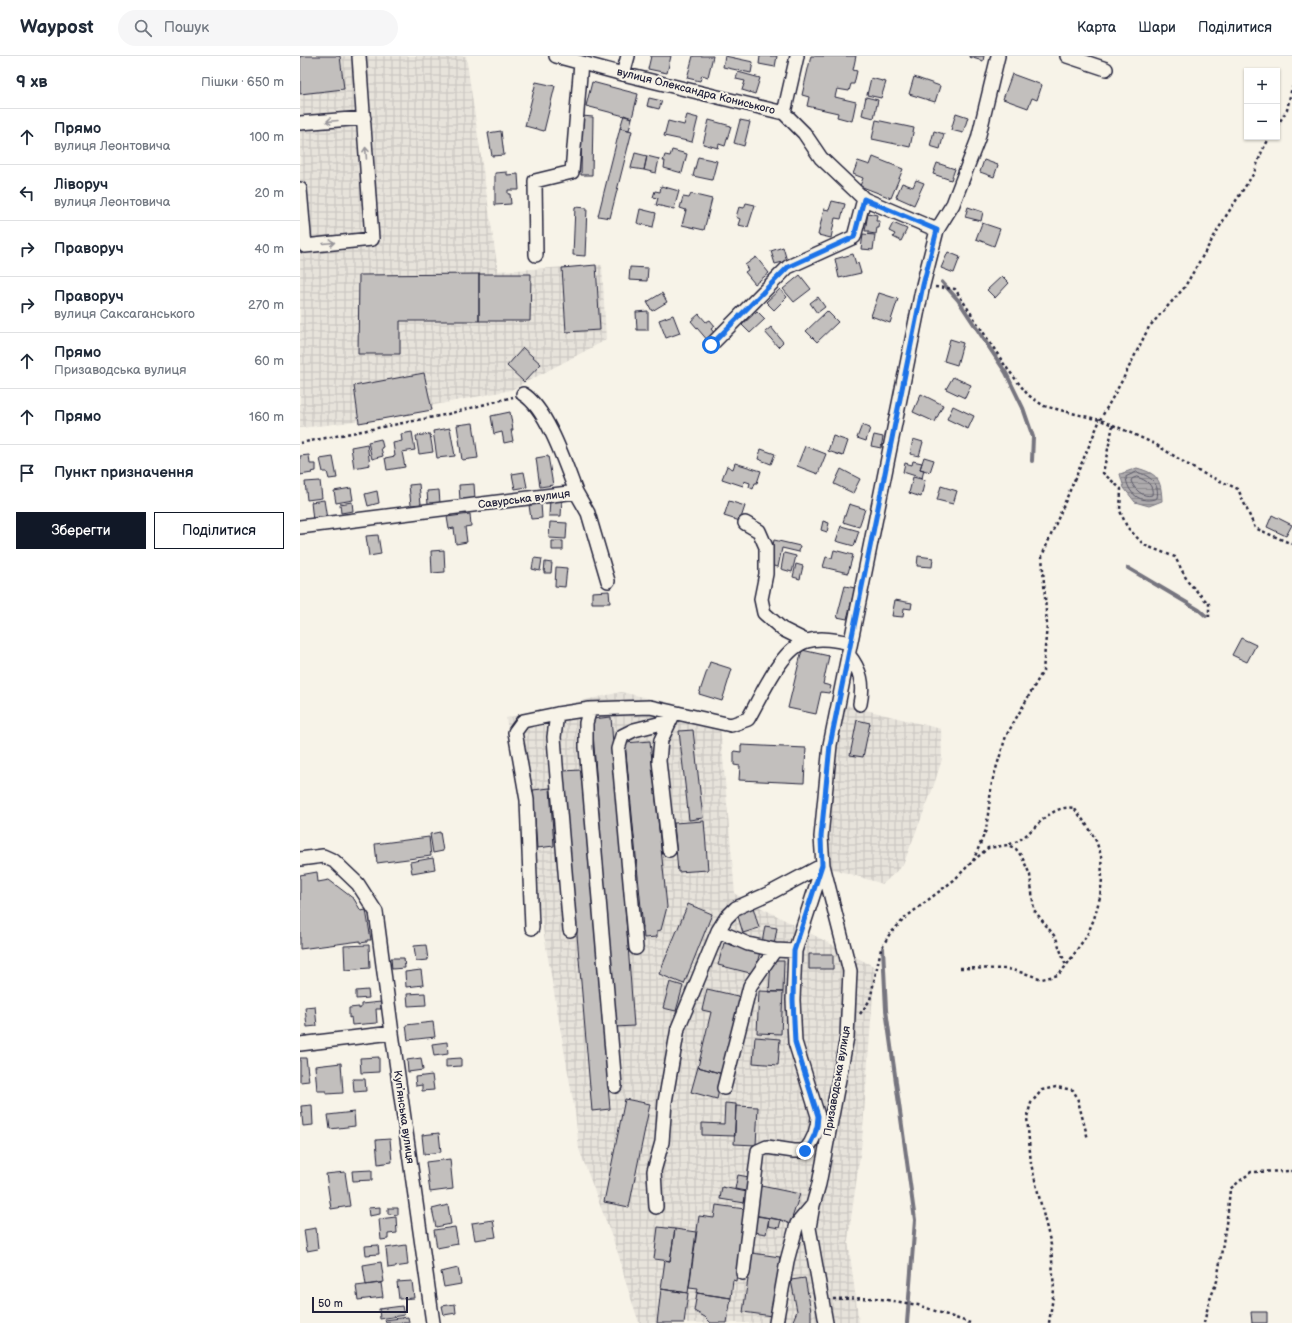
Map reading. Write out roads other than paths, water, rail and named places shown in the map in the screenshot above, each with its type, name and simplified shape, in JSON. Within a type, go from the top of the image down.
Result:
[{"type":"street","points":[[300,189],[305,246],[372,239],[359,56]]},
{"type":"street","name":"вулиця Олександра Кониського","points":[[556,56],[623,74],[784,113],[804,133],[821,158],[864,199],[937,230]]},
{"type":"street","points":[[623,74],[628,56]]},
{"type":"street","points":[[784,113],[797,56]]},
{"type":"street","name":"Призаводська вулиця","points":[[826,1323],[810,1228],[813,1205],[819,1184],[847,1037],[850,971],[822,865],[821,837],[830,745],[923,285],[937,230],[953,204],[978,139],[998,56]]},
{"type":"street","points":[[1067,56],[1106,69]]},
{"type":"street","points":[[536,255],[535,181],[572,172],[581,63]]},
{"type":"street","points":[[300,123],[364,118]]},
{"type":"street","points":[[711,345],[788,267],[854,237],[864,199]]},
{"type":"street","name":"Савурська вулиця","points":[[300,527],[576,492],[555,438],[535,404],[530,398],[523,394]]},
{"type":"street","points":[[576,492],[588,513],[608,581]]},
{"type":"street","points":[[745,523],[758,531],[766,547],[766,574],[761,598],[764,613],[782,629],[806,641]]},
{"type":"street","points":[[532,928],[527,800],[515,732],[523,722],[557,714],[590,710],[650,707],[672,717],[731,724],[748,719],[769,679],[781,660],[790,651],[806,641],[824,639],[849,648],[857,665],[859,675],[862,691],[860,704]]},
{"type":"street","points":[[590,710],[586,723],[586,747],[615,1086]]},
{"type":"street","points":[[557,714],[554,737],[570,930]]},
{"type":"street","points":[[669,850],[659,761],[661,740],[672,717]]},
{"type":"street","points":[[636,948],[618,749],[622,736],[634,730],[672,717]]},
{"type":"street","name":"Купʼянська вулиця","points":[[300,859],[323,856],[334,861],[358,884],[376,912],[433,1323]]},
{"type":"street","points":[[656,1207],[654,1171],[662,1142],[665,1102],[678,1028],[718,931],[726,918],[736,908],[772,892],[822,865]]},
{"type":"street","points":[[743,1273],[758,1151],[767,1147],[805,1151],[812,1143],[818,1127],[818,1116],[795,1042],[793,1000],[794,951],[822,865]]},
{"type":"street","points":[[718,931],[748,944],[775,950],[794,951]]},
{"type":"street","points":[[724,1088],[750,986],[775,950]]},
{"type":"street","points":[[300,1044],[392,1033]]},
{"type":"street","points":[[812,1143],[826,1145]]},
{"type":"street","points":[[776,1323],[787,1261],[797,1224],[813,1205]]},
{"type":"water","points":[[1137,468],[1154,475],[1157,478],[1161,487],[1162,501],[1149,506],[1135,502],[1124,488],[1120,474]]},
{"type":"waterway","points":[[942,282],[958,300],[1006,373],[1023,408],[1033,437],[1032,461]]},
{"type":"waterway","points":[[1128,568],[1199,610],[1206,616]]},
{"type":"waterway","points":[[883,948],[886,1010],[915,1220],[907,1323]]}]
